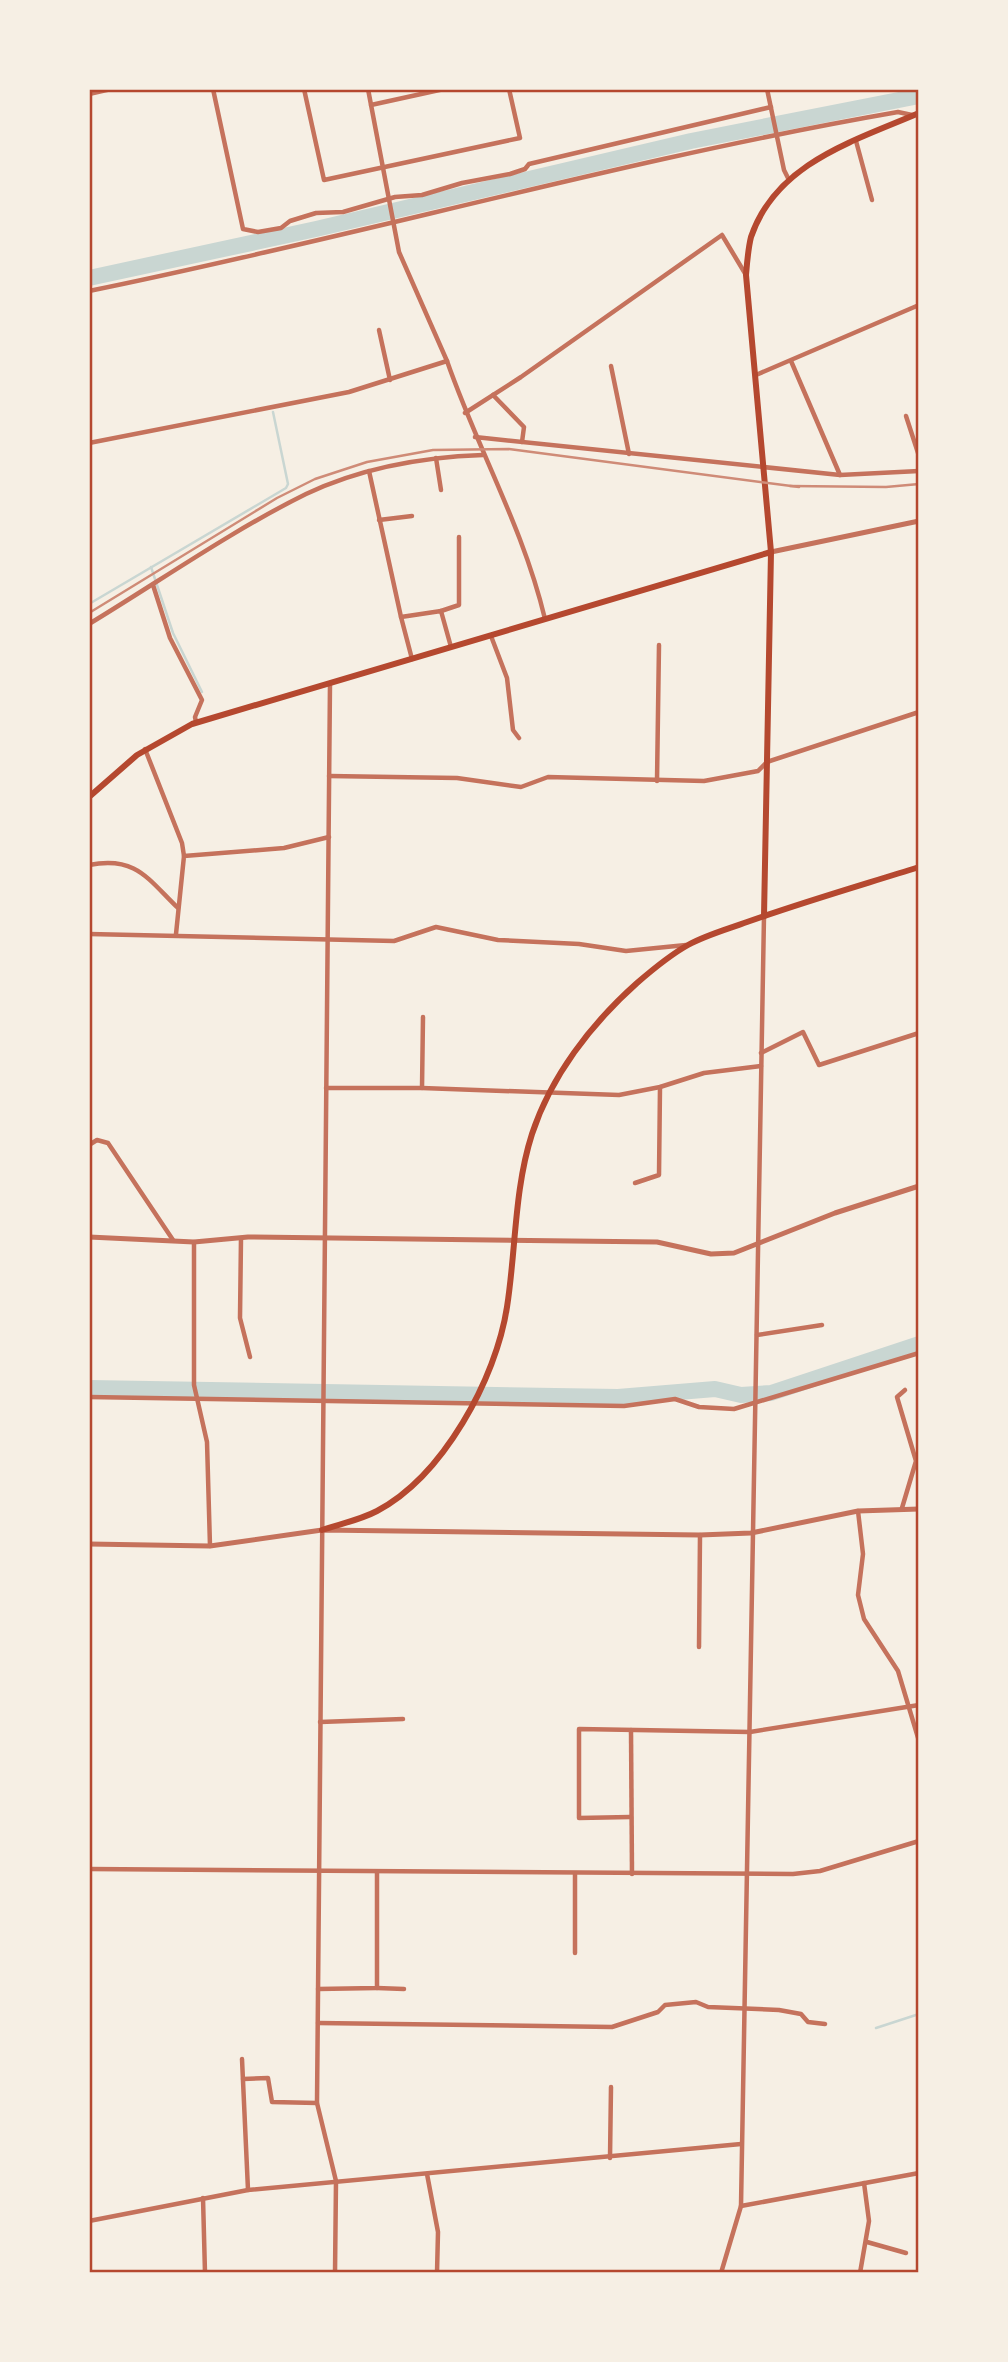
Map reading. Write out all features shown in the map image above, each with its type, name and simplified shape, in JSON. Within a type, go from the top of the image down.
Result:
[{"type":"main road","points":[[764,916],[771,552],[746,275],[751,238],[771,199],[788,178],[813,160],[916,114]]},
{"type":"main road","points":[[89,797],[145,749],[196,722],[771,552]]},
{"type":"main road","points":[[322,1530],[372,1514],[402,1491],[445,1448],[485,1385],[507,1310],[514,1240],[531,1134],[549,1093],[575,1050],[608,1012],[638,983],[688,945],[764,916],[919,867]]},
{"type":"street","points":[[89,94],[111,89]]},
{"type":"street","points":[[213,89],[243,229],[258,232],[281,228],[290,221],[316,213],[343,212],[439,191],[463,183],[510,174],[525,169],[529,164],[771,110]]},
{"type":"street","points":[[304,89],[324,180],[520,138],[509,89]]},
{"type":"street","points":[[368,89],[399,252],[447,361],[475,437],[529,556],[545,620]]},
{"type":"street","points":[[371,105],[444,89]]},
{"type":"street","points":[[767,89],[788,178]]},
{"type":"street","points":[[89,291],[296,248],[393,222],[776,133],[898,112],[916,114]]},
{"type":"street","points":[[856,141],[872,200]]},
{"type":"street","points":[[465,413],[722,235],[746,275]]},
{"type":"street","points":[[756,375],[919,305]]},
{"type":"street","points":[[379,330],[390,380]]},
{"type":"street","points":[[89,443],[349,392],[447,361]]},
{"type":"street","points":[[791,361],[840,475]]},
{"type":"street","points":[[611,366],[629,454]]},
{"type":"street","points":[[493,396],[524,427],[522,442]]},
{"type":"street","points":[[906,416],[919,456]]},
{"type":"street","points":[[913,435],[919,428]]},
{"type":"street","points":[[475,437],[840,475],[919,471]]},
{"type":"street","points":[[89,624],[307,494],[369,471],[436,458],[484,456]]},
{"type":"street","points":[[436,458],[441,490]]},
{"type":"street","points":[[369,471],[412,660]]},
{"type":"street","points":[[379,520],[412,516]]},
{"type":"street","points":[[771,552],[919,521]]},
{"type":"street","points":[[401,617],[441,611],[459,605],[459,537]]},
{"type":"street","points":[[153,585],[170,638],[202,700],[195,717],[196,722]]},
{"type":"street","points":[[441,611],[452,648]]},
{"type":"street","points":[[491,636],[507,678],[513,730],[519,738]]},
{"type":"street","points":[[657,780],[659,646]]},
{"type":"street","points":[[330,683],[317,2104],[336,2181],[334,2273]]},
{"type":"street","points":[[329,776],[457,778],[521,787],[548,777],[704,781],[758,771],[767,762],[919,712]]},
{"type":"street","points":[[145,749],[182,843],[184,856],[176,934]]},
{"type":"street","points":[[184,856],[284,848],[329,837]]},
{"type":"street","points":[[89,865],[120,861],[138,870],[178,909]]},
{"type":"street","points":[[721,2273],[736,2233],[741,2206],[764,916]]},
{"type":"street","points":[[89,934],[328,937],[394,941],[436,928],[498,940],[579,944],[626,951],[688,945]]},
{"type":"street","points":[[422,1017],[422,1088]]},
{"type":"street","points":[[761,1053],[803,1032],[819,1065],[919,1033]]},
{"type":"street","points":[[326,1088],[422,1088],[619,1095],[660,1087],[704,1073],[761,1066]]},
{"type":"street","points":[[635,1183],[659,1175],[660,1087]]},
{"type":"street","points":[[89,1145],[97,1140],[108,1143],[173,1240]]},
{"type":"street","points":[[89,1237],[194,1241],[325,1238],[657,1242],[711,1254],[734,1253],[835,1213],[919,1186]]},
{"type":"street","points":[[241,1238],[240,1318],[250,1357]]},
{"type":"street","points":[[194,1241],[194,1385],[207,1441],[210,1546]]},
{"type":"street","points":[[757,1335],[822,1325]]},
{"type":"street","points":[[89,1397],[624,1406],[675,1399],[717,1409],[756,1403],[919,1353]]},
{"type":"street","points":[[902,1508],[916,1461],[897,1397],[905,1390]]},
{"type":"street","points":[[89,1544],[210,1546],[322,1530],[700,1535],[751,1533],[858,1511],[919,1509]]},
{"type":"street","points":[[858,1511],[863,1554],[858,1595],[864,1619],[898,1671],[919,1741]]},
{"type":"street","points":[[699,1647],[700,1535]]},
{"type":"street","points":[[631,1817],[579,1818],[579,1729],[750,1732],[919,1704]]},
{"type":"street","points":[[320,1722],[403,1719]]},
{"type":"street","points":[[631,1730],[632,1874]]},
{"type":"street","points":[[89,1869],[749,1875],[820,1871],[919,1841]]},
{"type":"street","points":[[377,1872],[377,1988]]},
{"type":"street","points":[[575,1874],[575,1953]]},
{"type":"street","points":[[318,1989],[404,1989]]},
{"type":"street","points":[[318,2024],[612,2028],[658,2012],[665,2005],[696,2002],[708,2007],[745,2007],[801,2014],[808,2022],[825,2024]]},
{"type":"street","points":[[242,2059],[248,2190]]},
{"type":"street","points":[[243,2079],[268,2078],[272,2102],[317,2104]]},
{"type":"street","points":[[610,2158],[611,2087]]},
{"type":"street","points":[[89,2221],[248,2190],[741,2144]]},
{"type":"street","points":[[741,2206],[919,2173]]},
{"type":"street","points":[[427,2174],[438,2232],[437,2273]]},
{"type":"street","points":[[860,2273],[869,2221],[864,2183]]},
{"type":"street","points":[[203,2198],[205,2273]]},
{"type":"street","points":[[867,2242],[906,2253]]},
{"type":"waterway","points":[[89,278],[316,229],[691,141],[919,96]]},
{"type":"waterway","points":[[89,604],[286,488],[288,484],[273,412]]},
{"type":"waterway","points":[[151,567],[173,633],[202,692]]},
{"type":"waterway","points":[[89,1388],[618,1397],[715,1389],[741,1395],[771,1393],[919,1344]]},
{"type":"waterway","points":[[876,2028],[919,2014]]},
{"type":"railway","points":[[89,613],[277,498],[315,479],[367,462],[433,450],[509,449],[799,487]]},
{"type":"railway","points":[[790,486],[886,487],[919,484]]}]
